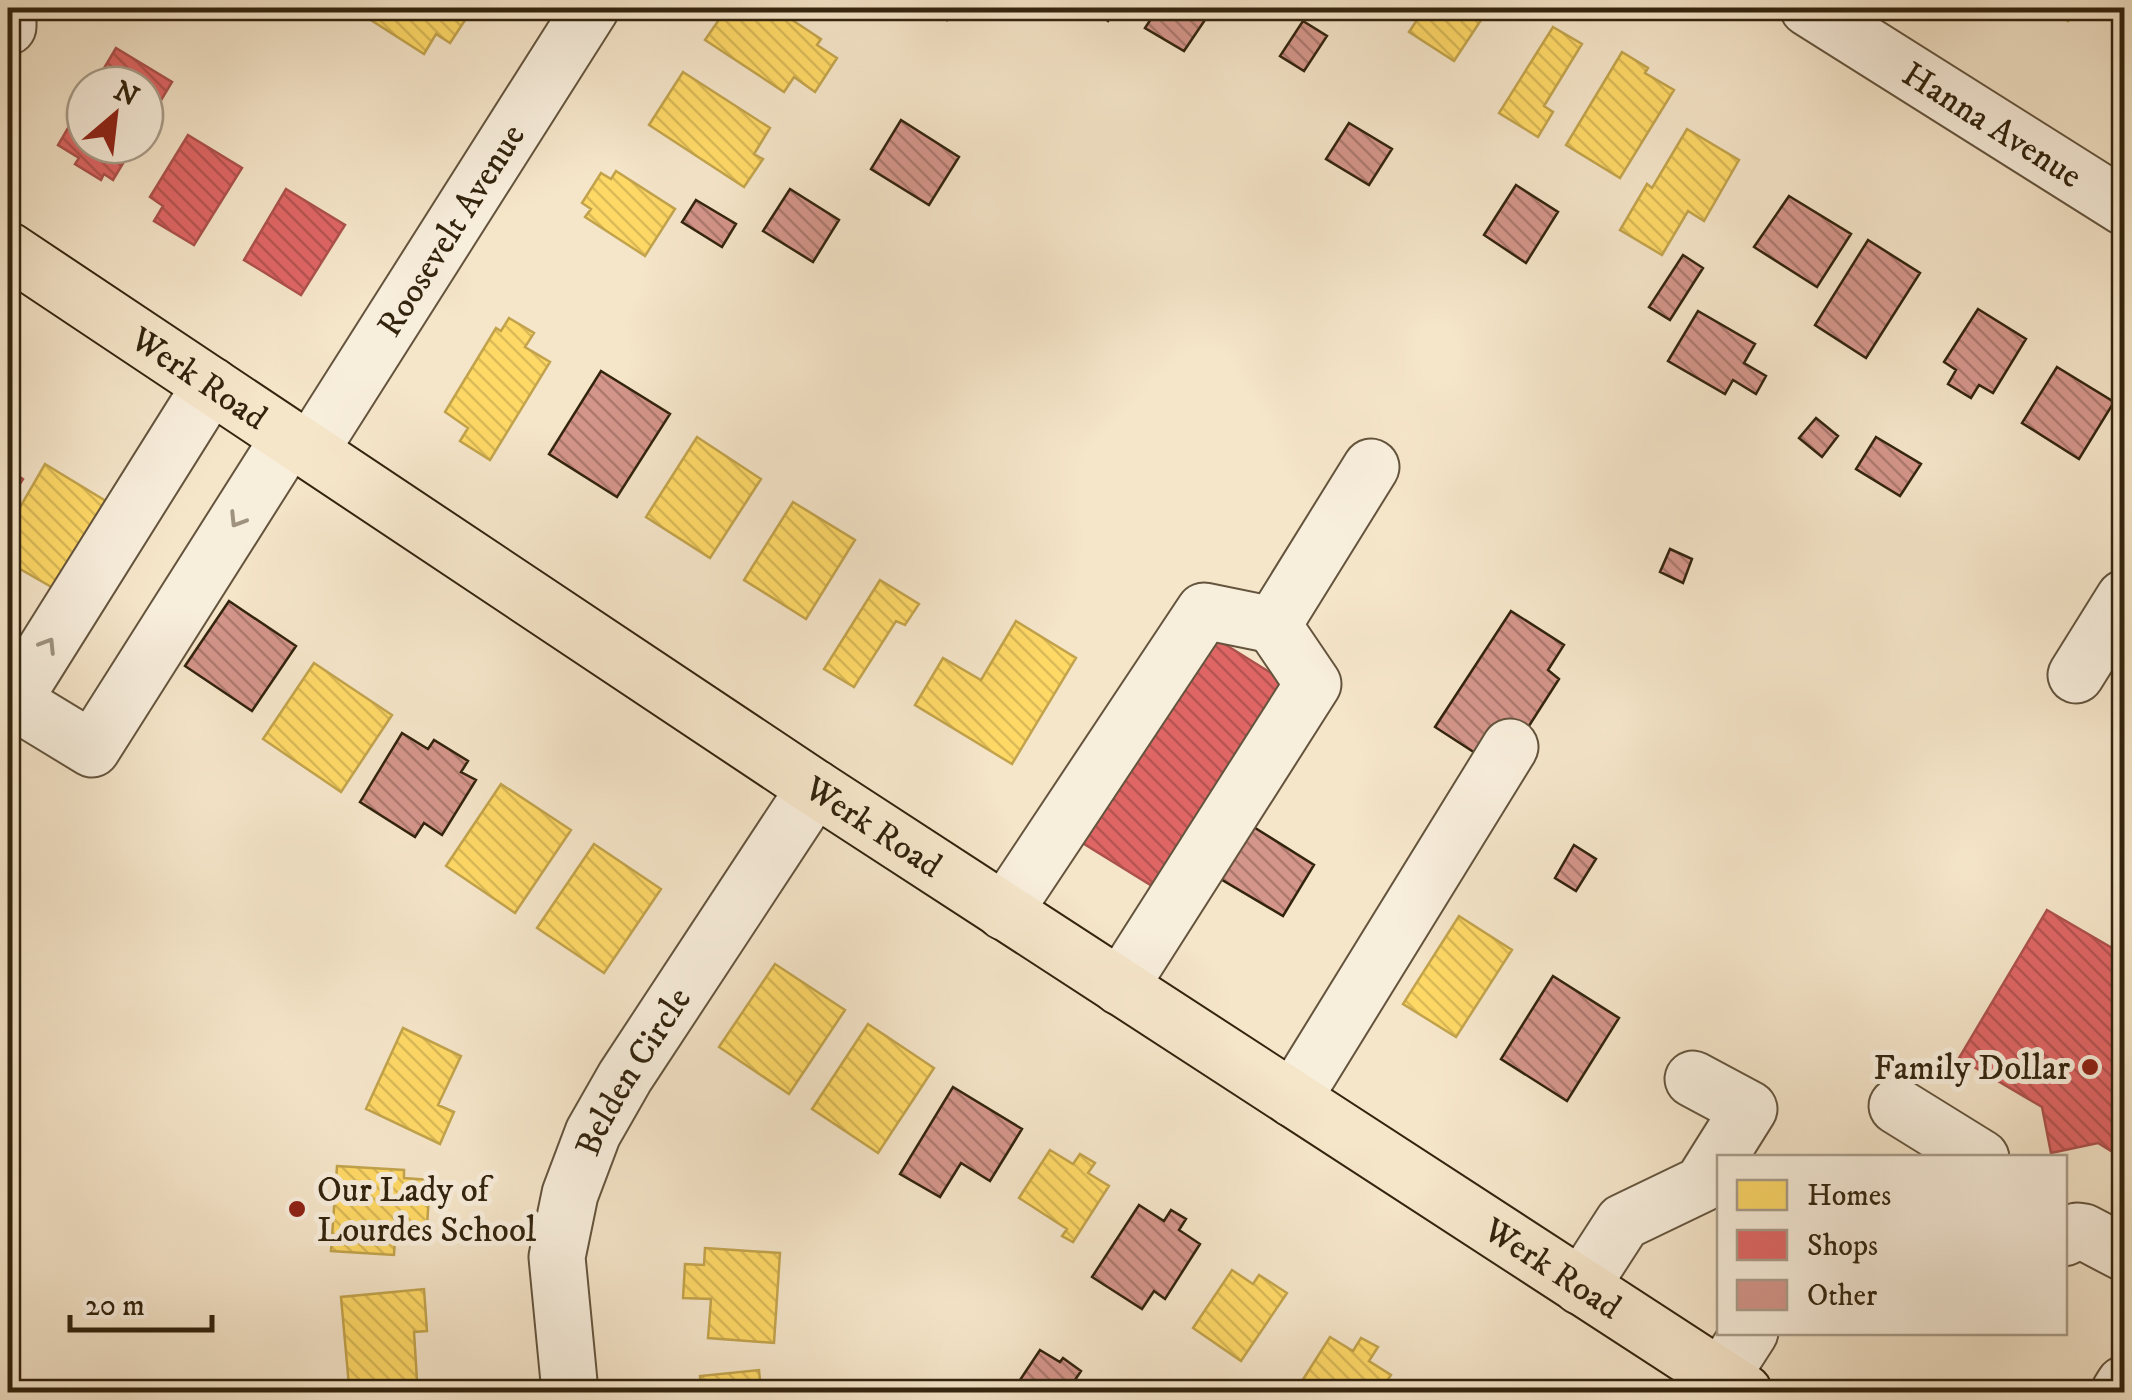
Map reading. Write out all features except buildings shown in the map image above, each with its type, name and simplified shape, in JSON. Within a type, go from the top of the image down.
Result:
[{"type":"main road","name":"Werk Road","points":[[8,250],[815,788],[1732,1385]]},
{"type":"street","name":"Roosevelt Avenue","points":[[211,385],[13,701],[92,749],[591,8]]},
{"type":"street","name":"Hanna Avenue","points":[[1808,8],[2124,207]]},
{"type":"street","points":[[8,16],[8,26]]},
{"type":"street","points":[[1274,625],[1371,466]]},
{"type":"street","points":[[2076,675],[2124,598]]},
{"type":"street","points":[[1004,912],[1204,611],[1274,625],[1313,684],[1120,986]]},
{"type":"street","points":[[1293,1099],[1510,747]]},
{"type":"street","name":"Belden Circle","points":[[570,1392],[557,1257],[570,1194],[593,1133],[624,1077],[815,788]]},
{"type":"street","points":[[1694,1079],[1749,1109],[1720,1155]]},
{"type":"street","points":[[1897,1106],[1976,1155]]},
{"type":"street","points":[[1581,1287],[1623,1222],[1702,1184],[1717,1160]]},
{"type":"street","points":[[1732,1385],[1749,1335]]},
{"type":"street","points":[[2119,1392],[2124,1384]]},
{"type":"place","name":"Family Dollar","points":[[2090,1067]]},
{"type":"place","name":"Our Lady of Lourdes School","points":[[297,1209]]}]
